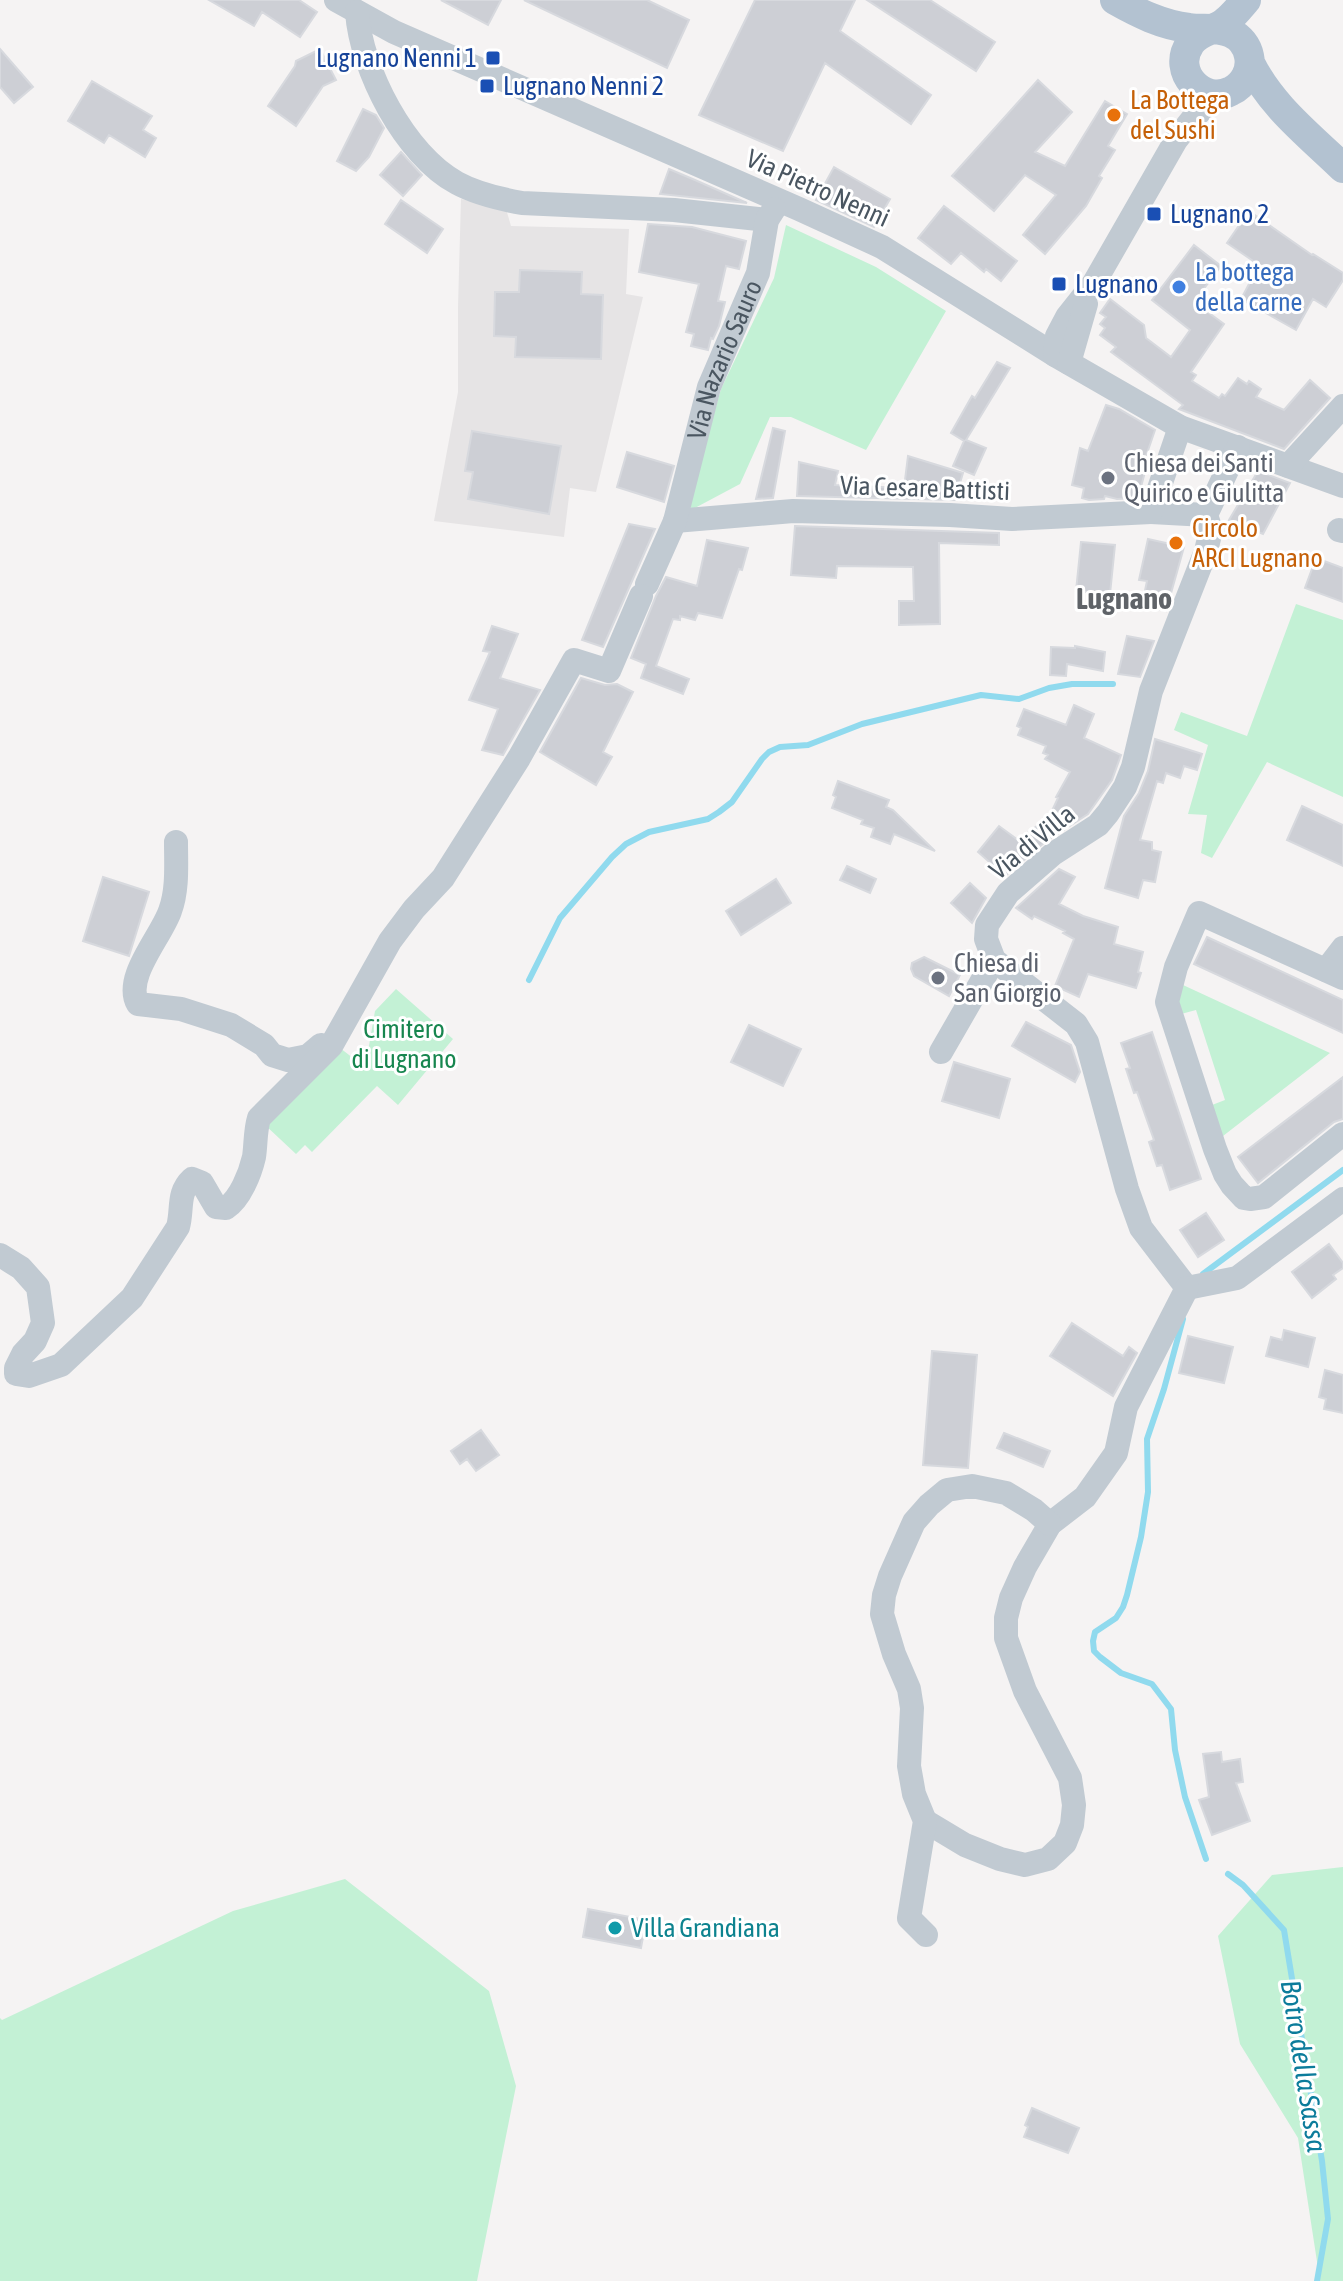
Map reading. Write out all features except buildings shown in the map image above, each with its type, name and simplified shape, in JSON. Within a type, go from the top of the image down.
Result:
[{"type":"main road","points":[[1115,0],[1143,16],[1175,26],[1234,34],[1248,54],[1263,86],[1292,122],[1343,168]]},
{"type":"main road","points":[[1185,67],[1186,51],[1196,37],[1225,22],[1246,0]]},
{"type":"main road","points":[[1223,94],[1242,83],[1248,74],[1248,30],[1259,0]]},
{"type":"main road","points":[[1143,16],[1185,67],[1192,84],[1201,91],[1251,101],[1292,122]]},
{"type":"street","points":[[346,6],[392,113],[435,168],[458,184],[501,200],[522,203],[674,210],[774,210]]},
{"type":"street","name":"Via Pietro Nenni","points":[[346,6],[394,32],[774,210],[882,247],[1022,335],[1180,427],[1343,486]]},
{"type":"street","points":[[1176,140],[1186,107],[1185,67]]},
{"type":"street","points":[[1062,359],[1094,283],[1176,140],[1194,117],[1223,94]]},
{"type":"street","name":"Via Nazario Sauro","points":[[675,521],[709,387],[758,273],[774,210]]},
{"type":"street","points":[[1062,359],[1057,336],[1067,317],[1094,283]]},
{"type":"street","points":[[1022,335],[1045,332],[1067,317]]},
{"type":"street","points":[[1288,466],[1343,406]]},
{"type":"street","points":[[1151,512],[1180,427]]},
{"type":"street","name":"Via di Villa","points":[[994,960],[986,939],[987,925],[1008,893],[1053,854],[1098,825],[1125,787],[1133,767],[1151,691],[1206,551],[1211,530],[1206,515],[1238,447]]},
{"type":"street","name":"Via Cesare Battisti","points":[[675,521],[793,511],[1012,519],[1151,512],[1206,515]]},
{"type":"street","points":[[0,1255],[21,1268],[38,1287],[43,1323],[35,1341],[16,1368],[16,1374],[29,1376],[61,1365],[132,1298],[178,1227],[180,1199],[184,1186],[192,1179],[202,1183],[216,1207],[226,1208],[233,1203],[254,1157],[259,1118],[331,1046],[390,941],[443,878],[519,758],[574,660],[609,671],[675,521]]},
{"type":"street","points":[[176,842],[177,866],[171,910],[136,978],[134,996],[138,1004],[181,1009],[231,1025],[264,1045],[272,1055],[288,1060],[308,1056],[341,1029]]},
{"type":"street","points":[[1343,948],[1334,974],[1199,913],[1184,945],[1167,1002],[1215,1149],[1232,1185],[1244,1198],[1264,1197],[1343,1134]]},
{"type":"street","points":[[941,1052],[994,960],[1076,1024],[1087,1042],[1127,1189],[1141,1228],[1187,1288]]},
{"type":"street","points":[[1187,1288],[1237,1278],[1343,1199]]},
{"type":"street","points":[[925,1821],[965,1845],[1025,1865],[1048,1859],[1065,1843],[1072,1825],[1074,1805],[1070,1778],[1025,1691],[1006,1638],[1006,1618],[1025,1567],[1050,1524],[1085,1497],[1116,1453],[1126,1407],[1187,1288]]},
{"type":"street","points":[[926,1935],[909,1918],[925,1821],[914,1794],[909,1766],[912,1708],[909,1689],[882,1614],[884,1595],[914,1522],[947,1490],[972,1486],[1006,1493],[1050,1524]]},
{"type":"shaded area","points":[[461,199],[506,209],[511,226],[629,229],[626,294],[643,297],[596,492],[570,488],[564,537],[434,521],[458,392]]},
{"type":"green space","points":[[786,225],[876,267],[946,311],[866,450],[791,417],[770,417],[740,484],[693,509],[688,506],[721,389],[774,278]]},
{"type":"green space","points":[[1296,604],[1343,620],[1343,797],[1267,762],[1212,858],[1201,853],[1207,815],[1188,814],[1208,745],[1174,730],[1181,712],[1247,736]]},
{"type":"green space","points":[[1183,985],[1330,1053],[1223,1136],[1212,1105],[1225,1100],[1196,1010],[1181,1014],[1178,1001]]},
{"type":"green space","name":"Cimitero di Lugnano","points":[[396,989],[453,1039],[398,1105],[377,1086],[312,1152],[305,1145],[296,1154],[264,1124],[340,1048],[362,1065],[367,1057],[375,1011]]},
{"type":"green space","points":[[1343,1867],[1343,2281],[1320,2281],[1298,2138],[1240,2044],[1218,1936],[1272,1875]]},
{"type":"green space","points":[[345,1879],[489,1991],[516,2086],[477,2281],[0,2281],[0,2018],[2,2020],[233,1911]]},
{"type":"waterway","points":[[529,980],[560,918],[612,857],[626,844],[649,832],[708,819],[719,812],[732,802],[769,752],[780,747],[808,745],[862,724],[981,695],[1019,699],[1049,688],[1072,684],[1113,684]]},
{"type":"waterway","name":"Botro della Sassa","points":[[1203,1274],[1343,1170]]},
{"type":"waterway","name":"Botro della Sassa","points":[[1183,1319],[1147,1439],[1148,1492],[1127,1595],[1116,1618],[1095,1632],[1093,1641],[1094,1651],[1100,1657],[1121,1673],[1152,1684],[1171,1709],[1175,1750],[1185,1797],[1206,1859]]},
{"type":"waterway","name":"Botro della Sassa","points":[[1228,1874],[1243,1885],[1284,1930],[1322,2161],[1328,2219],[1317,2281]]},
{"type":"place","name":"Lugnano Nenni 1","points":[[493,58]]},
{"type":"place","name":"Lugnano Nenni 2","points":[[487,86]]},
{"type":"place","name":"La Bottega del Sushi","points":[[1114,115]]},
{"type":"place","name":"Lugnano 2","points":[[1154,214]]},
{"type":"place","name":"Lugnano","points":[[1059,284]]},
{"type":"place","name":"La bottega della carne","points":[[1179,287]]},
{"type":"place","name":"Chiesa dei Santi Quirico e Giulitta","points":[[1108,478]]},
{"type":"place","name":"Circolo ARCI Lugnano","points":[[1176,543]]},
{"type":"place","name":"Chiesa di San Giorgio","points":[[938,978]]},
{"type":"place","name":"Villa Grandiana","points":[[615,1928]]},
{"type":"district","name":"Lugnano","points":[[1124,599]]}]
